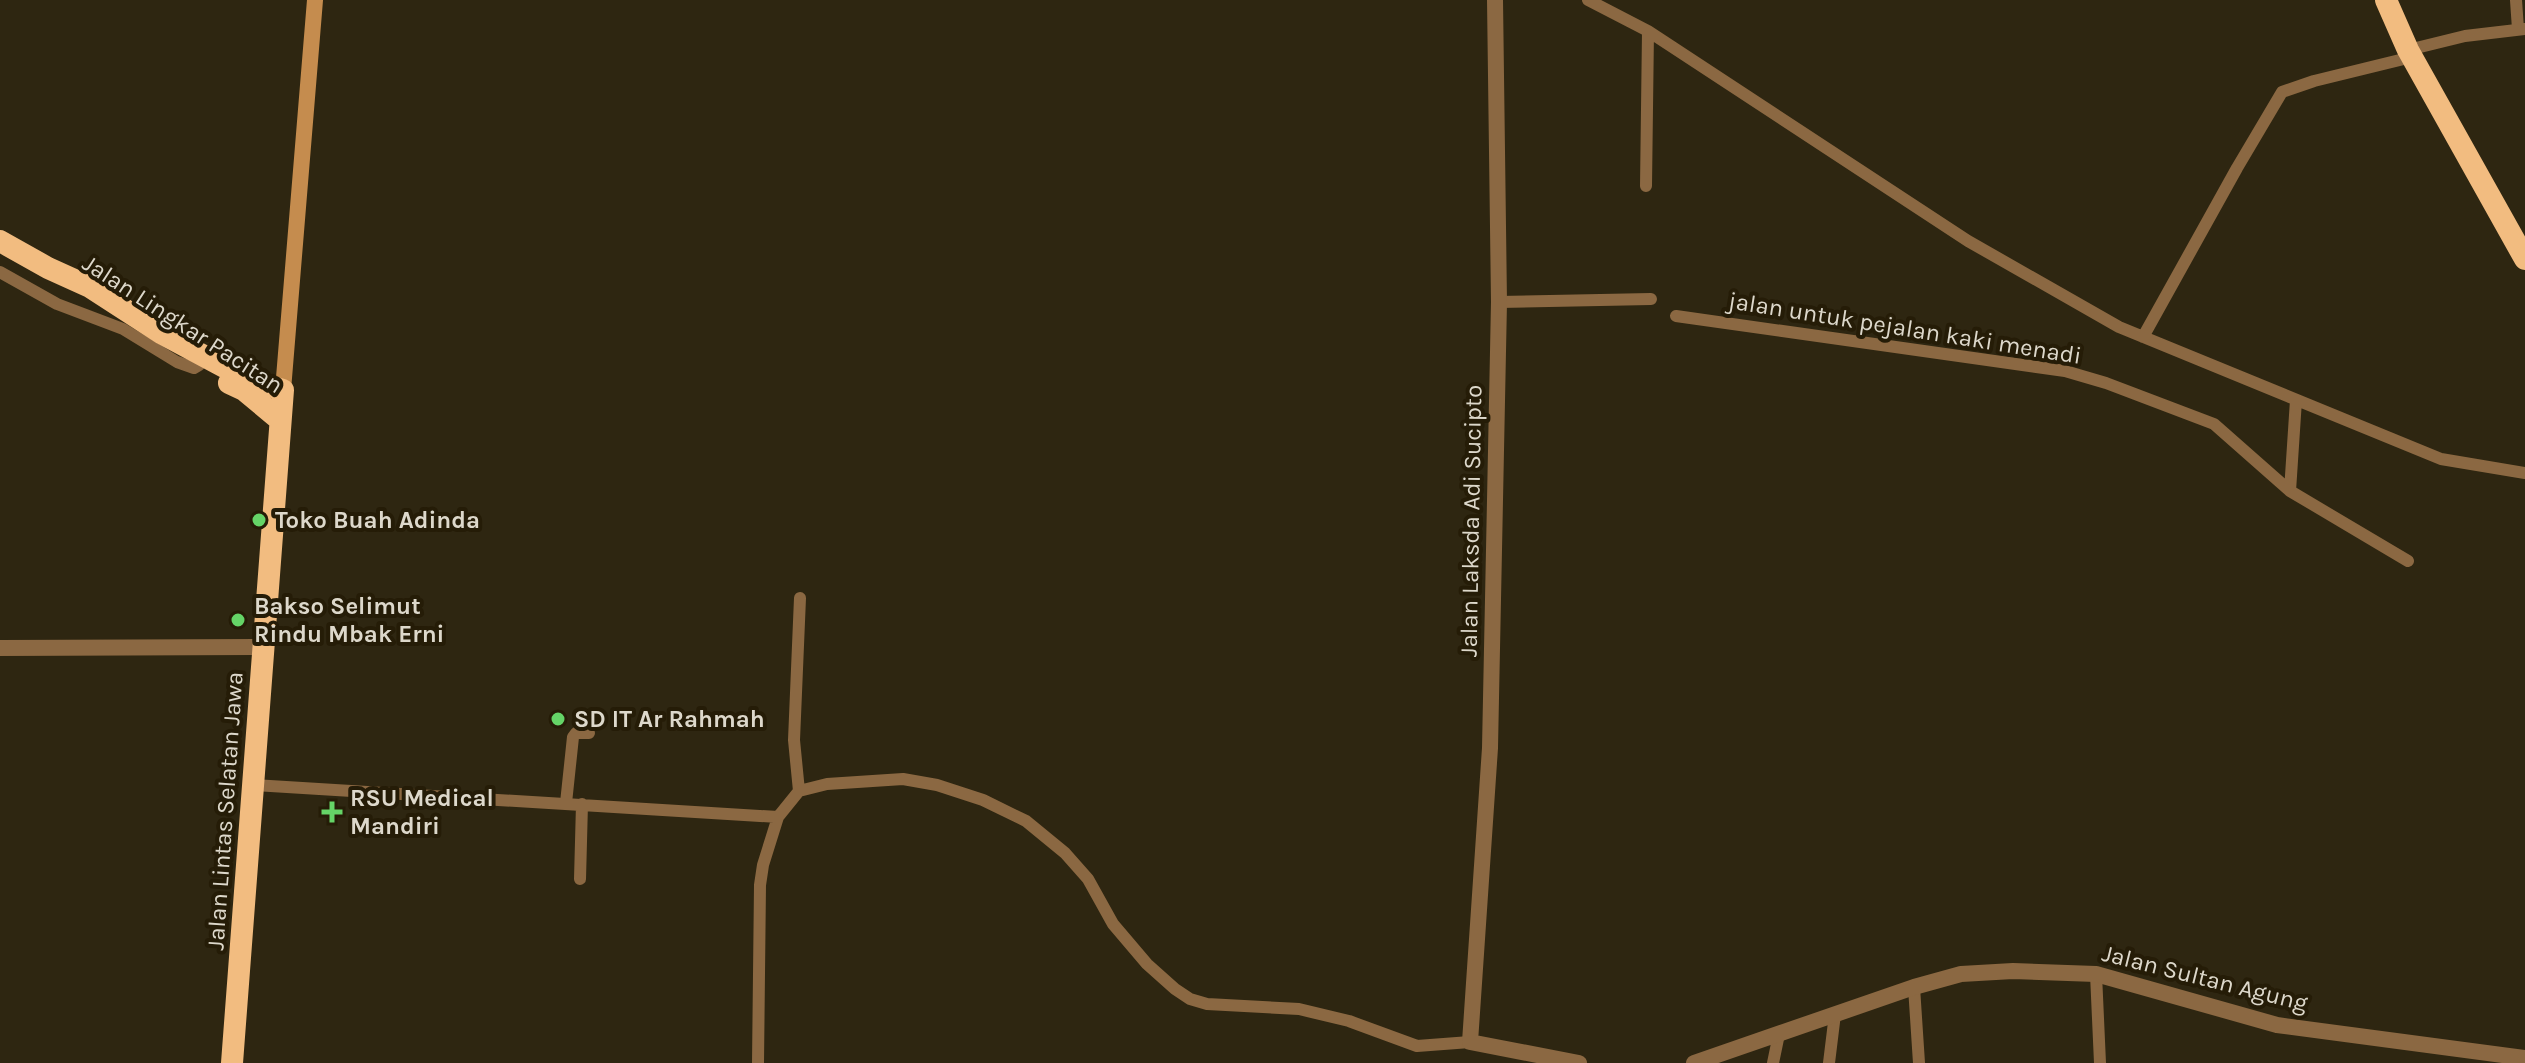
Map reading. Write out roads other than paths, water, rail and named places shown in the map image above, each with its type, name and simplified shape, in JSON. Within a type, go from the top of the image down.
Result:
[{"type":"highway","points":[[2386,0],[2410,54],[2525,259]]},
{"type":"highway","name":"Jalan Lingkar Pacitan","points":[[0,241],[53,271],[84,294],[201,361],[244,390],[280,420]]},
{"type":"highway","name":"Jalan Lingkar Pacitan","points":[[201,361],[283,390]]},
{"type":"highway","name":"Jalan Lintas Selatan Jawa","points":[[232,1063],[283,390]]},
{"type":"main road","points":[[283,390],[315,0]]},
{"type":"street","name":"Jalan Laksda Adi Sucipto","points":[[1470,1042],[1490,748],[1499,302],[1495,0]]},
{"type":"street","points":[[1588,0],[1648,31],[1968,241],[2119,327],[2441,459],[2525,473]]},
{"type":"street","points":[[2143,337],[2282,92],[2465,36],[2521,29],[2516,0]]},
{"type":"street","points":[[1646,186],[1648,31]]},
{"type":"street","points":[[0,272],[73,312],[89,314],[123,329],[177,362],[194,368],[201,361]]},
{"type":"street","points":[[1499,302],[1651,299]]},
{"type":"street","name":"jalan untuk pejalan kaki menadi","points":[[1676,316],[2065,371],[2106,383],[2214,424],[2290,491],[2408,561]]},
{"type":"street","points":[[2290,491],[2296,400]]},
{"type":"street","points":[[799,791],[794,740],[800,598]]},
{"type":"street","points":[[0,648],[263,647]]},
{"type":"street","points":[[566,803],[573,737],[576,733],[589,733]]},
{"type":"street","points":[[758,1063],[760,885],[778,817],[799,791],[827,784],[903,779],[937,785],[983,800],[1026,821],[1065,853],[1088,879],[1113,924],[1147,964],[1190,999],[1207,1004],[1299,1009],[1341,1018],[1417,1046],[1470,1042],[1579,1063]]},
{"type":"street","points":[[253,785],[778,817]]},
{"type":"street","points":[[580,879],[582,804]]},
{"type":"street","name":"Jalan Sultan Agung","points":[[1694,1063],[1914,987],[1961,974],[2013,971],[2096,974],[2277,1025],[2525,1058]]},
{"type":"street","points":[[2096,974],[2100,1063]]},
{"type":"street","points":[[1914,987],[1919,1063]]},
{"type":"street","points":[[1829,1063],[1835,1014]]},
{"type":"street","points":[[1773,1063],[1779,1034]]},
{"type":"place","name":"Toko Buah Adinda","points":[[259,520]]},
{"type":"place","name":"Bakso Selimut Rindu Mbak Erni","points":[[238,620]]},
{"type":"place","name":"SD IT Ar Rahmah","points":[[558,719]]},
{"type":"place","name":"RSU Medical Mandiri","points":[[332,812]]}]
